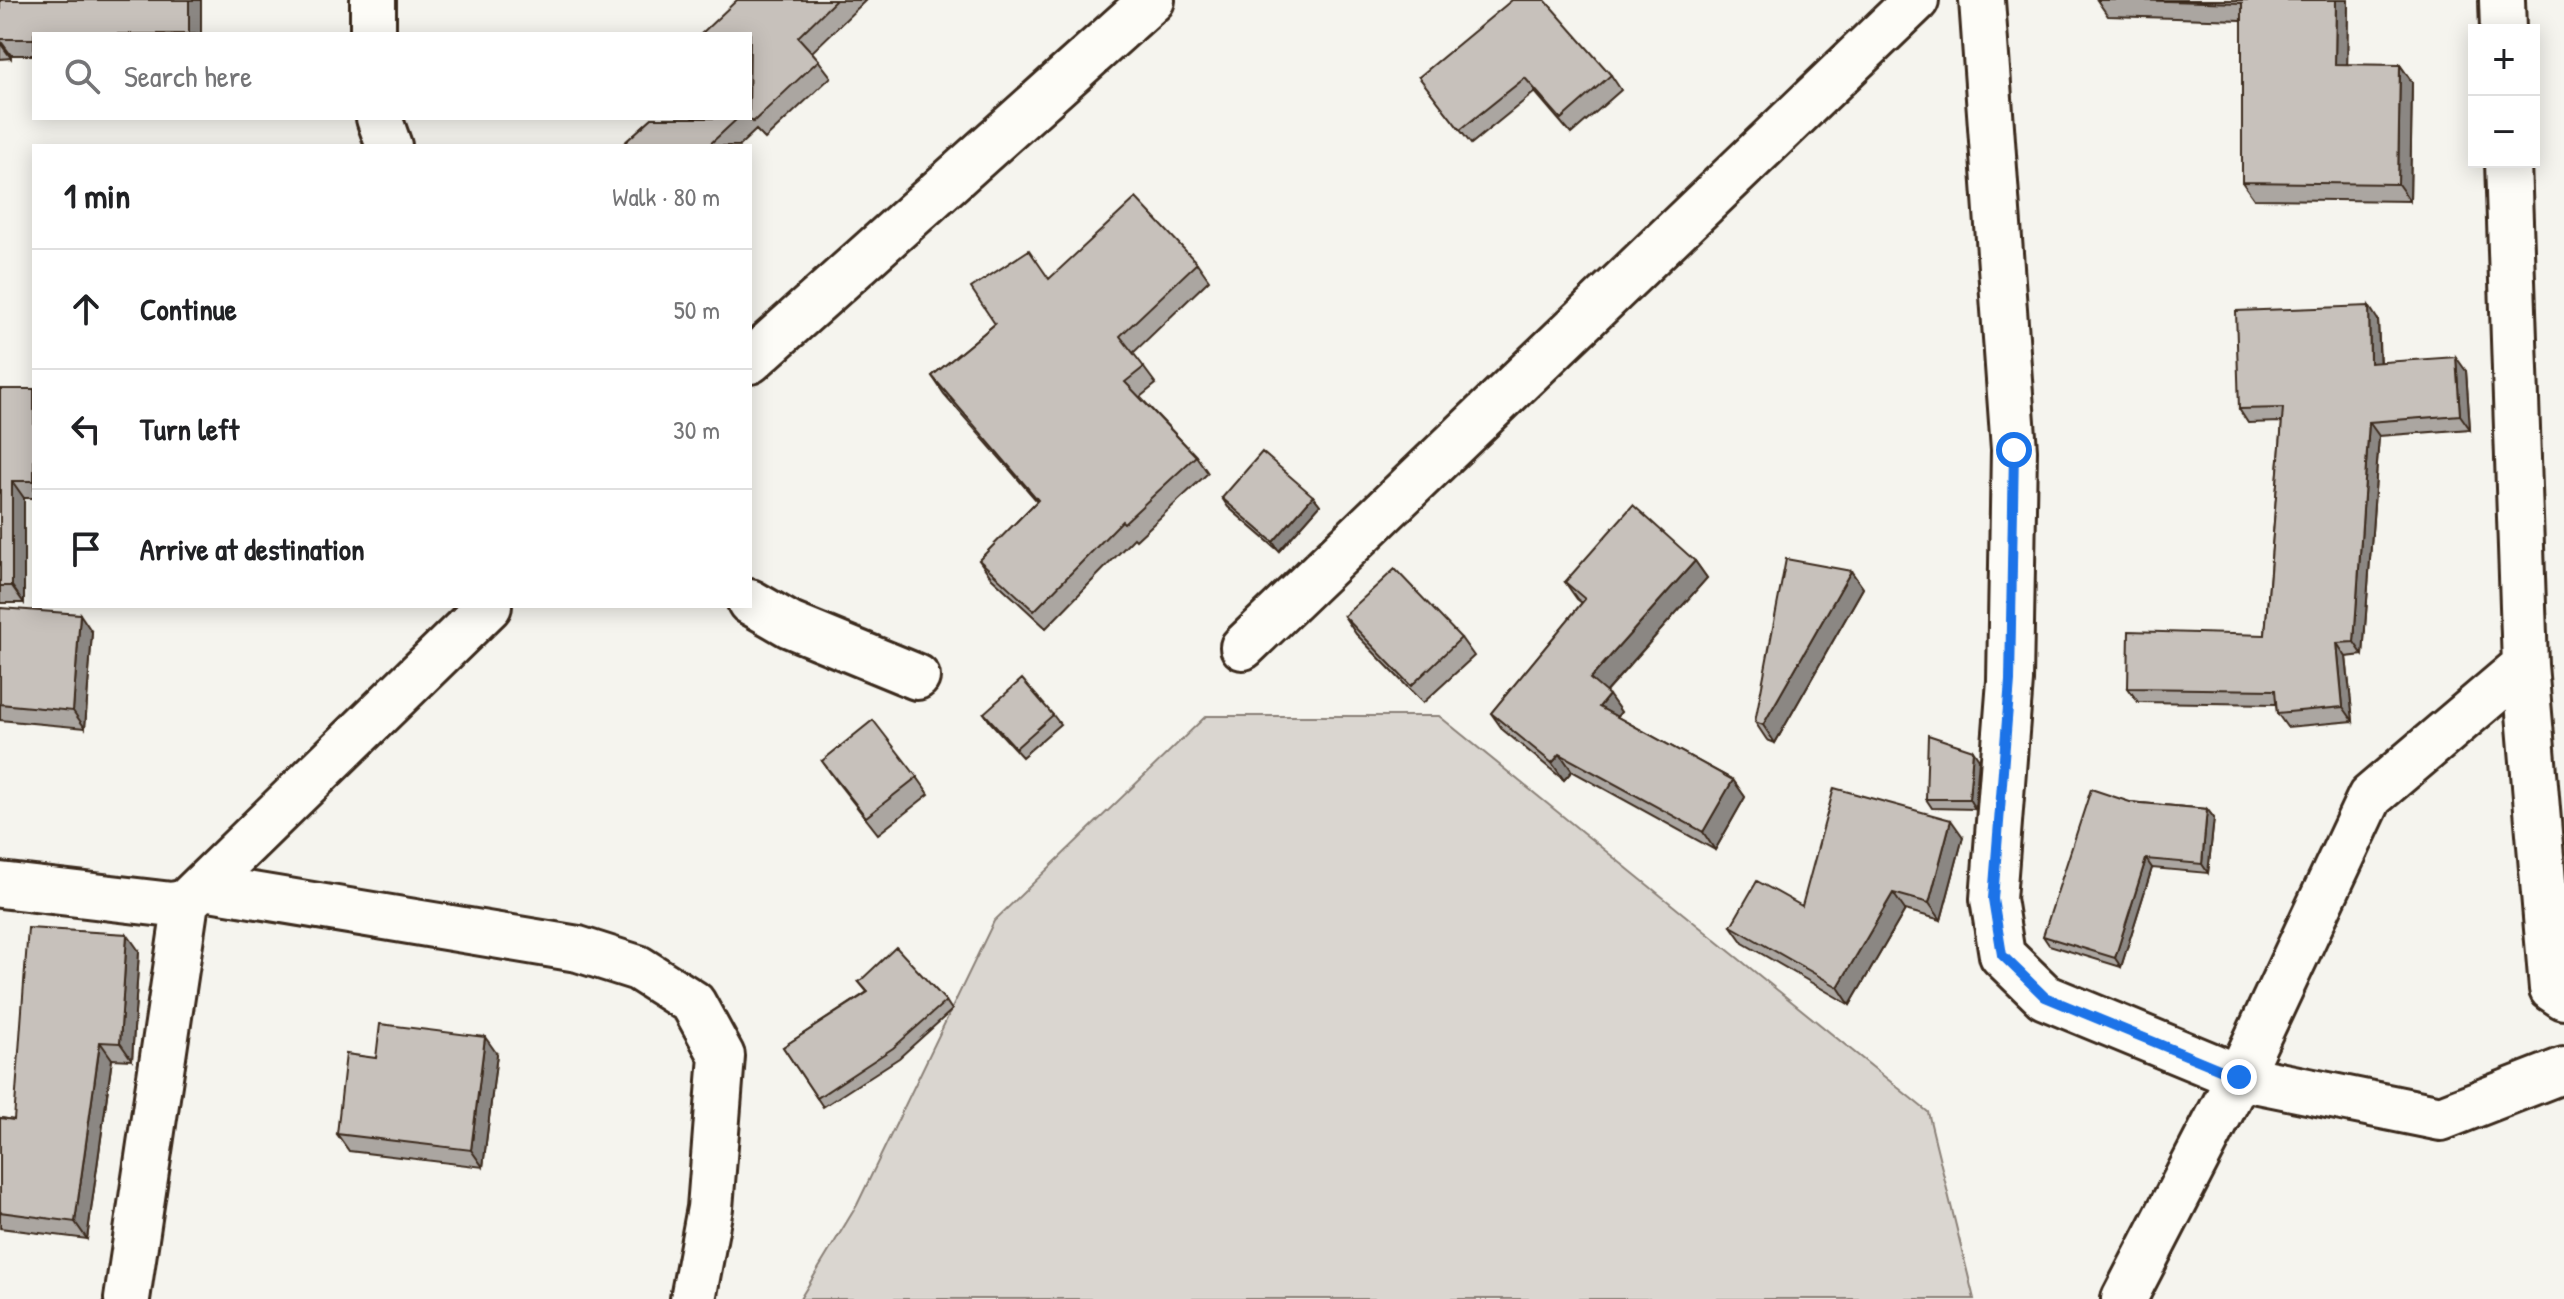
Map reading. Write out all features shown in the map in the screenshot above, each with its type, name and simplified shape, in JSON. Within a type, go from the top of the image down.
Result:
[{"type":"street","points":[[373,0],[373,32]]},
{"type":"street","points":[[752,359],[1152,0]]},
{"type":"street","points":[[1243,647],[1916,0]]},
{"type":"street","points":[[1982,0],[2014,450],[2010,681],[1993,899],[2002,955],[2045,997],[2239,1077],[2441,1118],[2564,1070]]},
{"type":"street","points":[[2502,0],[2503,24]]},
{"type":"street","points":[[380,120],[388,144]]},
{"type":"street","points":[[2508,168],[2525,665],[2552,989],[2564,997]]},
{"type":"street","points":[[752,603],[790,625],[917,677]]},
{"type":"street","points":[[0,885],[172,905],[195,895],[487,608]]},
{"type":"street","points":[[2124,1299],[2239,1077],[2370,797],[2525,665]]},
{"type":"street","points":[[127,1299],[195,895]]},
{"type":"street","points":[[195,895],[578,949],[638,968],[693,1003],[722,1056],[710,1208],[693,1299]]},
{"type":"shaded area","points":[[1206,716],[1439,716],[1928,1112],[1974,1299],[800,1299],[857,1205],[994,921]]},
{"type":"building","points":[[0,0],[189,0],[189,32],[32,32],[32,39],[0,39]]},
{"type":"building","points":[[737,0],[836,0],[798,37],[819,60],[753,122],[752,32],[703,32]]},
{"type":"building","points":[[1512,0],[1545,0],[1611,75],[1561,119],[1525,78],[1460,130],[1419,77]]},
{"type":"building","points":[[2128,0],[2336,0],[2335,64],[2400,65],[2398,184],[2242,182],[2242,3]]},
{"type":"building","points":[[650,120],[736,120],[710,144],[623,144]]},
{"type":"building","points":[[1136,198],[1197,263],[1120,336],[1144,367],[1125,382],[1196,456],[1124,523],[1122,521],[1034,611],[979,560],[1038,500],[932,376],[995,324],[971,288],[1029,250],[1049,279]]},
{"type":"building","points":[[2369,306],[2370,363],[2456,357],[2460,415],[2369,422],[2354,642],[2337,643],[2343,707],[2277,713],[2275,690],[2128,688],[2129,631],[2265,635],[2283,408],[2239,409],[2236,311]]},
{"type":"building","points":[[0,389],[32,389],[32,481],[12,481],[12,586],[0,586]]},
{"type":"building","points":[[1262,452],[1313,496],[1273,542],[1222,498]]},
{"type":"building","points":[[1633,505],[1695,561],[1590,679],[1609,695],[1599,707],[1733,780],[1703,832],[1560,754],[1552,763],[1491,713],[1585,599],[1565,582]]},
{"type":"building","points":[[1786,559],[1851,571],[1763,725],[1755,722]]},
{"type":"building","points":[[1395,569],[1461,638],[1411,686],[1344,616]]},
{"type":"building","points":[[0,608],[80,614],[73,711],[0,704]]},
{"type":"building","points":[[1022,679],[1053,715],[1016,748],[984,713]]},
{"type":"building","points":[[873,720],[917,777],[866,817],[822,761]]},
{"type":"building","points":[[1928,735],[1973,750],[1969,799],[1926,799]]},
{"type":"building","points":[[1834,788],[1951,820],[1929,903],[1893,893],[1838,987],[1731,926],[1757,881],[1802,906]]},
{"type":"building","points":[[2091,789],[2130,802],[2207,809],[2202,864],[2146,859],[2115,958],[2043,936]]},
{"type":"building","points":[[28,928],[127,934],[120,1043],[100,1042],[75,1222],[0,1212],[0,1118],[14,1120]]},
{"type":"building","points":[[896,947],[946,1001],[893,1048],[817,1098],[783,1047],[868,992],[859,982]]},
{"type":"building","points":[[380,1024],[485,1037],[471,1150],[337,1134],[346,1054],[376,1058]]},
{"type":"route","points":[[2014,450],[2010,681],[1993,899],[2002,955],[2045,997],[2239,1077]]}]
